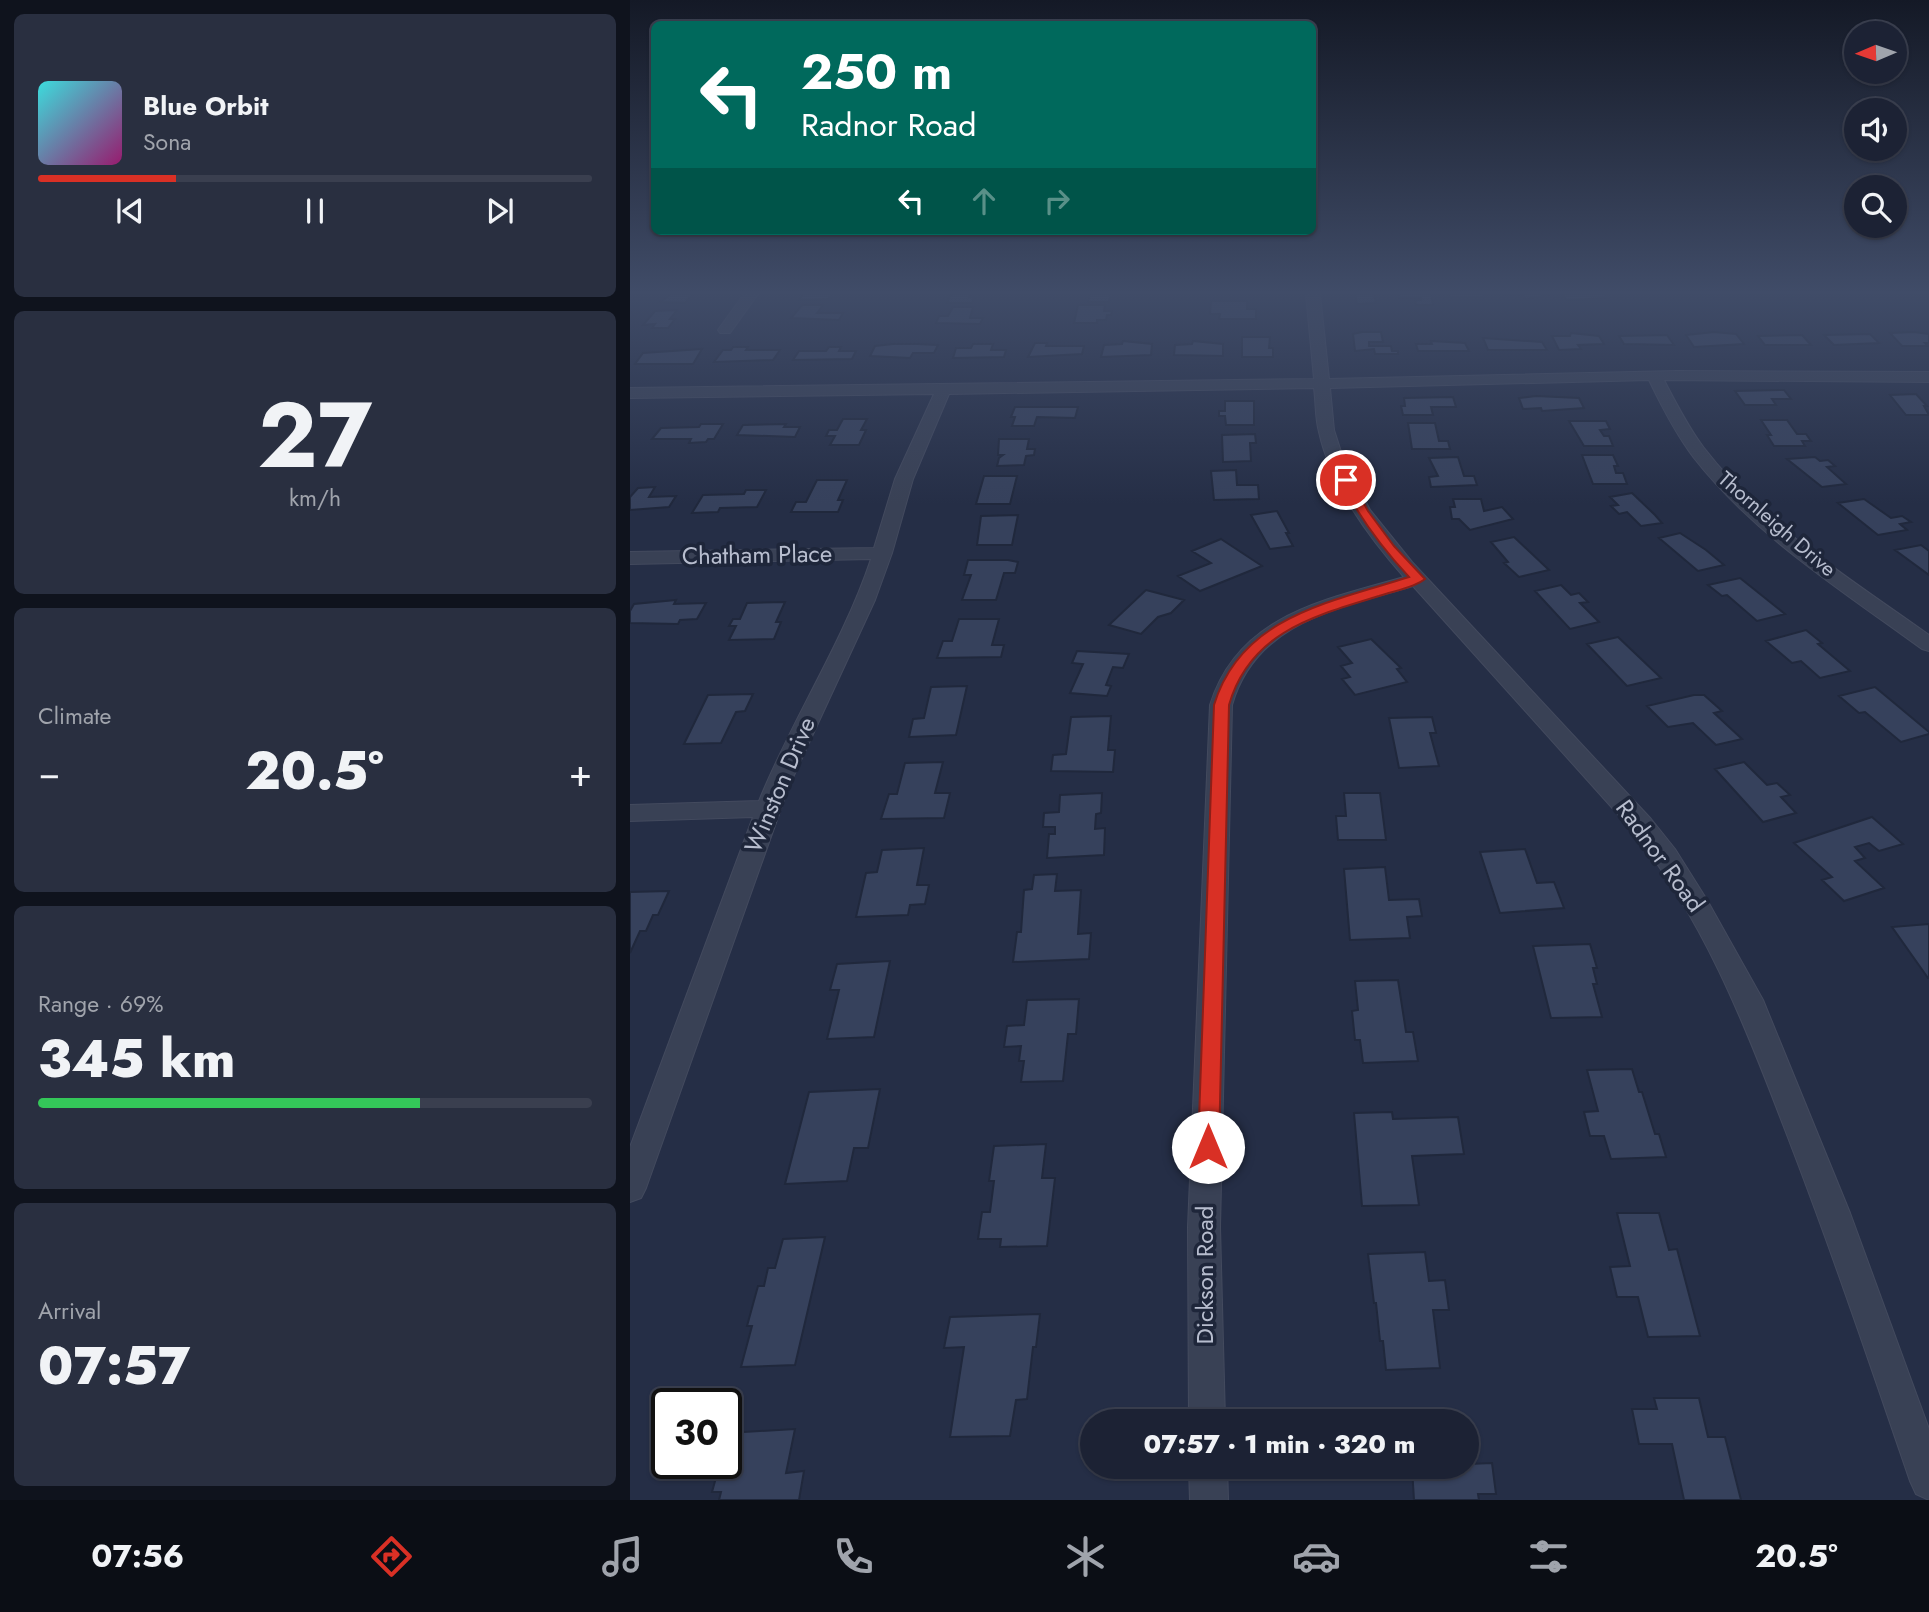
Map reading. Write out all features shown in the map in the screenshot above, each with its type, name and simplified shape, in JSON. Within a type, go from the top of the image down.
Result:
[{"type":"street","name":"Radnor Road","points":[[1319,364],[1329,440],[1350,490],[1390,549],[1642,825],[1666,855],[1715,933],[1749,1000],[1815,1160],[1929,1481]]},
{"type":"street","points":[[630,393],[1654,376],[1831,374],[1929,377]]},
{"type":"street","name":"Thornleigh Drive","points":[[1654,376],[1700,453],[1745,502],[1799,548],[1929,645]]},
{"type":"street","name":"Winston Drive","points":[[630,1188],[768,809],[865,599],[883,553],[904,481],[925,426],[944,387]]},
{"type":"street","name":"Chatham Place","points":[[630,558],[883,553]]},
{"type":"street","name":"Dickson Road","points":[[1207,1409],[1204,1227],[1221,705],[1232,674],[1260,642],[1272,633],[1314,612],[1418,579]]},
{"type":"street","points":[[630,813],[768,809]]},
{"type":"street","points":[[1208,1479],[1209,1500]]},
{"type":"building","points":[[1784,390],[1791,399],[1772,399],[1776,405],[1745,405],[1735,391]]},
{"type":"building","points":[[1916,394],[1927,406],[1924,406],[1929,415],[1906,415],[1890,395]]},
{"type":"building","points":[[1453,397],[1456,407],[1431,407],[1433,415],[1403,415],[1401,406],[1405,406],[1404,398]]},
{"type":"building","points":[[1519,398],[1579,398],[1584,408],[1542,411],[1541,408],[1523,409]]},
{"type":"building","points":[[1225,401],[1254,401],[1254,425],[1226,425],[1225,416],[1219,416],[1219,411],[1225,411]]},
{"type":"building","points":[[1015,407],[1078,407],[1075,418],[1037,417],[1034,426],[1012,426],[1015,417],[1011,417]]},
{"type":"building","points":[[843,419],[867,419],[861,430],[866,430],[859,445],[830,445],[835,436],[826,436],[829,430],[837,430]]},
{"type":"building","points":[[1761,420],[1787,420],[1797,434],[1806,434],[1811,441],[1802,441],[1805,446],[1774,446],[1767,435],[1771,435]]},
{"type":"building","points":[[1569,421],[1606,421],[1610,429],[1600,430],[1604,436],[1609,436],[1613,446],[1584,446]]},
{"type":"building","points":[[1408,423],[1435,423],[1439,441],[1448,441],[1450,449],[1412,449]]},
{"type":"building","points":[[701,424],[723,424],[714,439],[708,439],[706,442],[689,443],[691,439],[652,439],[661,428],[699,427]]},
{"type":"building","points":[[786,424],[784,427],[800,427],[795,437],[737,435],[743,425]]},
{"type":"building","points":[[1255,434],[1256,443],[1250,443],[1251,461],[1223,462],[1222,435]]},
{"type":"building","points":[[999,439],[1029,439],[1027,449],[1035,449],[1034,455],[1026,456],[1024,465],[997,466],[1003,455],[998,455]]},
{"type":"building","points":[[1582,455],[1613,455],[1618,466],[1614,466],[1616,473],[1623,473],[1627,484],[1593,484]]},
{"type":"building","points":[[1458,457],[1464,476],[1474,476],[1477,485],[1431,487],[1429,477],[1438,476],[1429,458]]},
{"type":"building","points":[[1815,457],[1820,461],[1828,460],[1835,466],[1827,467],[1846,484],[1822,487],[1787,459]]},
{"type":"building","points":[[1236,470],[1237,485],[1258,485],[1259,499],[1214,500],[1211,471]]},
{"type":"building","points":[[984,476],[1017,476],[1010,504],[976,504]]},
{"type":"building","points":[[817,480],[847,480],[838,500],[843,500],[838,512],[791,512],[796,502],[806,502]]},
{"type":"building","points":[[655,487],[649,497],[676,496],[669,507],[630,510],[630,497],[638,488]]},
{"type":"building","points":[[746,490],[766,490],[757,507],[720,508],[718,512],[692,513],[703,495],[744,494]]},
{"type":"building","points":[[1632,493],[1662,523],[1641,526],[1627,512],[1619,514],[1611,506],[1618,505],[1610,497]]},
{"type":"building","points":[[1453,499],[1481,499],[1484,511],[1502,507],[1513,519],[1470,530],[1459,519],[1452,519],[1450,507],[1455,507]]},
{"type":"building","points":[[1864,499],[1891,518],[1902,516],[1911,522],[1900,524],[1907,530],[1878,535],[1838,503]]},
{"type":"building","points":[[1277,511],[1293,546],[1270,549],[1251,515]]},
{"type":"building","points":[[1018,515],[1012,545],[977,545],[981,516]]},
{"type":"building","points":[[1680,533],[1724,565],[1698,571],[1659,538]]},
{"type":"building","points":[[1514,537],[1549,570],[1519,577],[1504,563],[1508,562],[1491,542]]},
{"type":"building","points":[[1221,539],[1262,566],[1200,591],[1178,576],[1211,563],[1192,551]]},
{"type":"building","points":[[1921,545],[1929,551],[1929,575],[1895,550]]},
{"type":"building","points":[[968,560],[1018,562],[1015,573],[1004,573],[996,600],[962,600],[971,575],[964,575]]},
{"type":"building","points":[[1740,578],[1785,614],[1757,621],[1727,595],[1722,596],[1708,585]]},
{"type":"building","points":[[1561,585],[1571,595],[1579,593],[1588,602],[1580,603],[1599,622],[1570,629],[1535,591]]},
{"type":"building","points":[[1146,590],[1184,600],[1171,613],[1158,617],[1141,634],[1109,625]]},
{"type":"building","points":[[676,600],[674,604],[706,603],[697,619],[680,620],[678,624],[630,623],[630,611],[634,604]]},
{"type":"building","points":[[785,602],[776,622],[781,622],[774,639],[729,640],[736,626],[729,626],[733,619],[740,619],[747,603]]},
{"type":"building","points":[[959,619],[999,619],[992,645],[1004,645],[1001,657],[937,658],[943,641],[952,641]]},
{"type":"building","points":[[1806,630],[1850,671],[1820,678],[1801,661],[1792,663],[1766,641]]},
{"type":"building","points":[[1618,637],[1661,678],[1627,686],[1587,644]]},
{"type":"building","points":[[1371,639],[1401,668],[1397,669],[1407,682],[1355,695],[1342,679],[1350,677],[1341,666],[1352,663],[1338,647]]},
{"type":"building","points":[[1077,651],[1129,654],[1123,668],[1113,667],[1106,685],[1111,686],[1107,696],[1070,693],[1083,664],[1072,663]]},
{"type":"building","points":[[967,686],[956,735],[909,737],[913,719],[924,718],[931,687]]},
{"type":"building","points":[[1875,687],[1929,734],[1901,742],[1865,712],[1859,713],[1839,696]]},
{"type":"building","points":[[753,694],[745,711],[736,712],[721,743],[684,744],[708,695]]},
{"type":"building","points":[[1704,695],[1722,711],[1714,713],[1742,739],[1716,745],[1693,723],[1668,727],[1647,706]]},
{"type":"building","points":[[1111,716],[1108,750],[1115,750],[1113,772],[1051,771],[1053,755],[1066,754],[1071,717]]},
{"type":"building","points":[[1432,717],[1436,733],[1430,733],[1439,766],[1399,768],[1389,718]]},
{"type":"building","points":[[943,762],[935,793],[950,793],[944,818],[881,819],[889,794],[897,794],[905,763]]},
{"type":"building","points":[[1744,762],[1767,785],[1777,783],[1790,795],[1781,797],[1796,813],[1763,822],[1715,769]]},
{"type":"building","points":[[1102,793],[1101,813],[1096,814],[1095,829],[1105,828],[1104,855],[1047,858],[1049,834],[1055,834],[1055,827],[1043,827],[1044,813],[1059,812],[1060,795]]},
{"type":"building","points":[[1344,793],[1380,793],[1386,840],[1338,840],[1336,816],[1346,816]]},
{"type":"building","points":[[1872,817],[1903,844],[1879,851],[1869,843],[1855,847],[1865,858],[1855,861],[1884,888],[1844,901],[1822,880],[1832,877],[1794,843]]},
{"type":"building","points":[[924,848],[917,885],[929,885],[925,904],[910,905],[908,915],[856,917],[866,873],[877,872],[882,850]]},
{"type":"building","points":[[1525,849],[1537,883],[1554,882],[1564,908],[1500,913],[1480,852]]},
{"type":"building","points":[[1385,867],[1389,900],[1419,899],[1422,916],[1407,917],[1410,938],[1350,940],[1344,869]]},
{"type":"building","points":[[1057,874],[1055,891],[1081,890],[1078,934],[1091,933],[1089,959],[1013,962],[1017,932],[1021,932],[1024,890],[1032,889],[1034,875]]},
{"type":"building","points":[[669,891],[658,915],[653,915],[646,931],[640,931],[630,953],[630,892]]},
{"type":"building","points":[[1929,924],[1929,978],[1928,978],[1892,927]]},
{"type":"building","points":[[1590,944],[1597,968],[1593,968],[1597,984],[1593,984],[1602,1017],[1551,1018],[1533,946]]},
{"type":"building","points":[[890,961],[874,1037],[827,1039],[839,990],[830,990],[837,964]]},
{"type":"building","points":[[1398,980],[1406,1032],[1413,1032],[1418,1061],[1363,1063],[1360,1040],[1355,1040],[1352,1011],[1358,1010],[1355,981]]},
{"type":"building","points":[[1079,999],[1076,1034],[1068,1034],[1063,1081],[1021,1082],[1024,1061],[1019,1061],[1021,1046],[1004,1047],[1007,1026],[1024,1025],[1027,1000]]},
{"type":"building","points":[[1632,1069],[1666,1157],[1611,1159],[1604,1136],[1590,1136],[1584,1112],[1598,1111],[1587,1070]]},
{"type":"building","points":[[880,1089],[868,1148],[854,1148],[847,1181],[785,1184],[809,1092]]},
{"type":"building","points":[[1392,1112],[1393,1119],[1458,1117],[1464,1154],[1412,1156],[1419,1205],[1362,1206],[1354,1113]]},
{"type":"building","points":[[1046,1144],[1042,1178],[1055,1178],[1047,1246],[1000,1247],[1001,1239],[978,1239],[982,1212],[990,1212],[994,1181],[989,1181],[994,1146]]},
{"type":"building","points":[[1617,1213],[1659,1213],[1669,1250],[1677,1249],[1700,1336],[1648,1337],[1638,1297],[1617,1297],[1610,1267],[1630,1266]]},
{"type":"building","points":[[825,1237],[795,1365],[741,1367],[752,1326],[747,1326],[758,1286],[764,1286],[768,1268],[775,1268],[783,1239]]},
{"type":"building","points":[[1425,1252],[1429,1281],[1445,1280],[1449,1310],[1433,1310],[1440,1368],[1386,1370],[1368,1254]]},
{"type":"building","points":[[1040,1314],[1027,1399],[1016,1400],[1010,1436],[950,1437],[964,1347],[944,1348],[950,1317]]},
{"type":"building","points":[[1654,1398],[1699,1398],[1708,1437],[1725,1437],[1741,1500],[1684,1500],[1672,1444],[1639,1444],[1632,1409],[1657,1409]]},
{"type":"building","points":[[795,1429],[786,1473],[804,1471],[799,1500],[719,1500],[721,1492],[712,1492],[716,1479],[742,1479],[742,1432]]},
{"type":"building","points":[[1492,1463],[1496,1494],[1478,1494],[1479,1500],[1414,1500],[1413,1479],[1479,1479],[1479,1464]]},
{"type":"route","points":[[1208,1147],[1221,705],[1227,686],[1240,663],[1260,642],[1289,623],[1326,608],[1418,579],[1390,549],[1362,511],[1346,480]]}]
